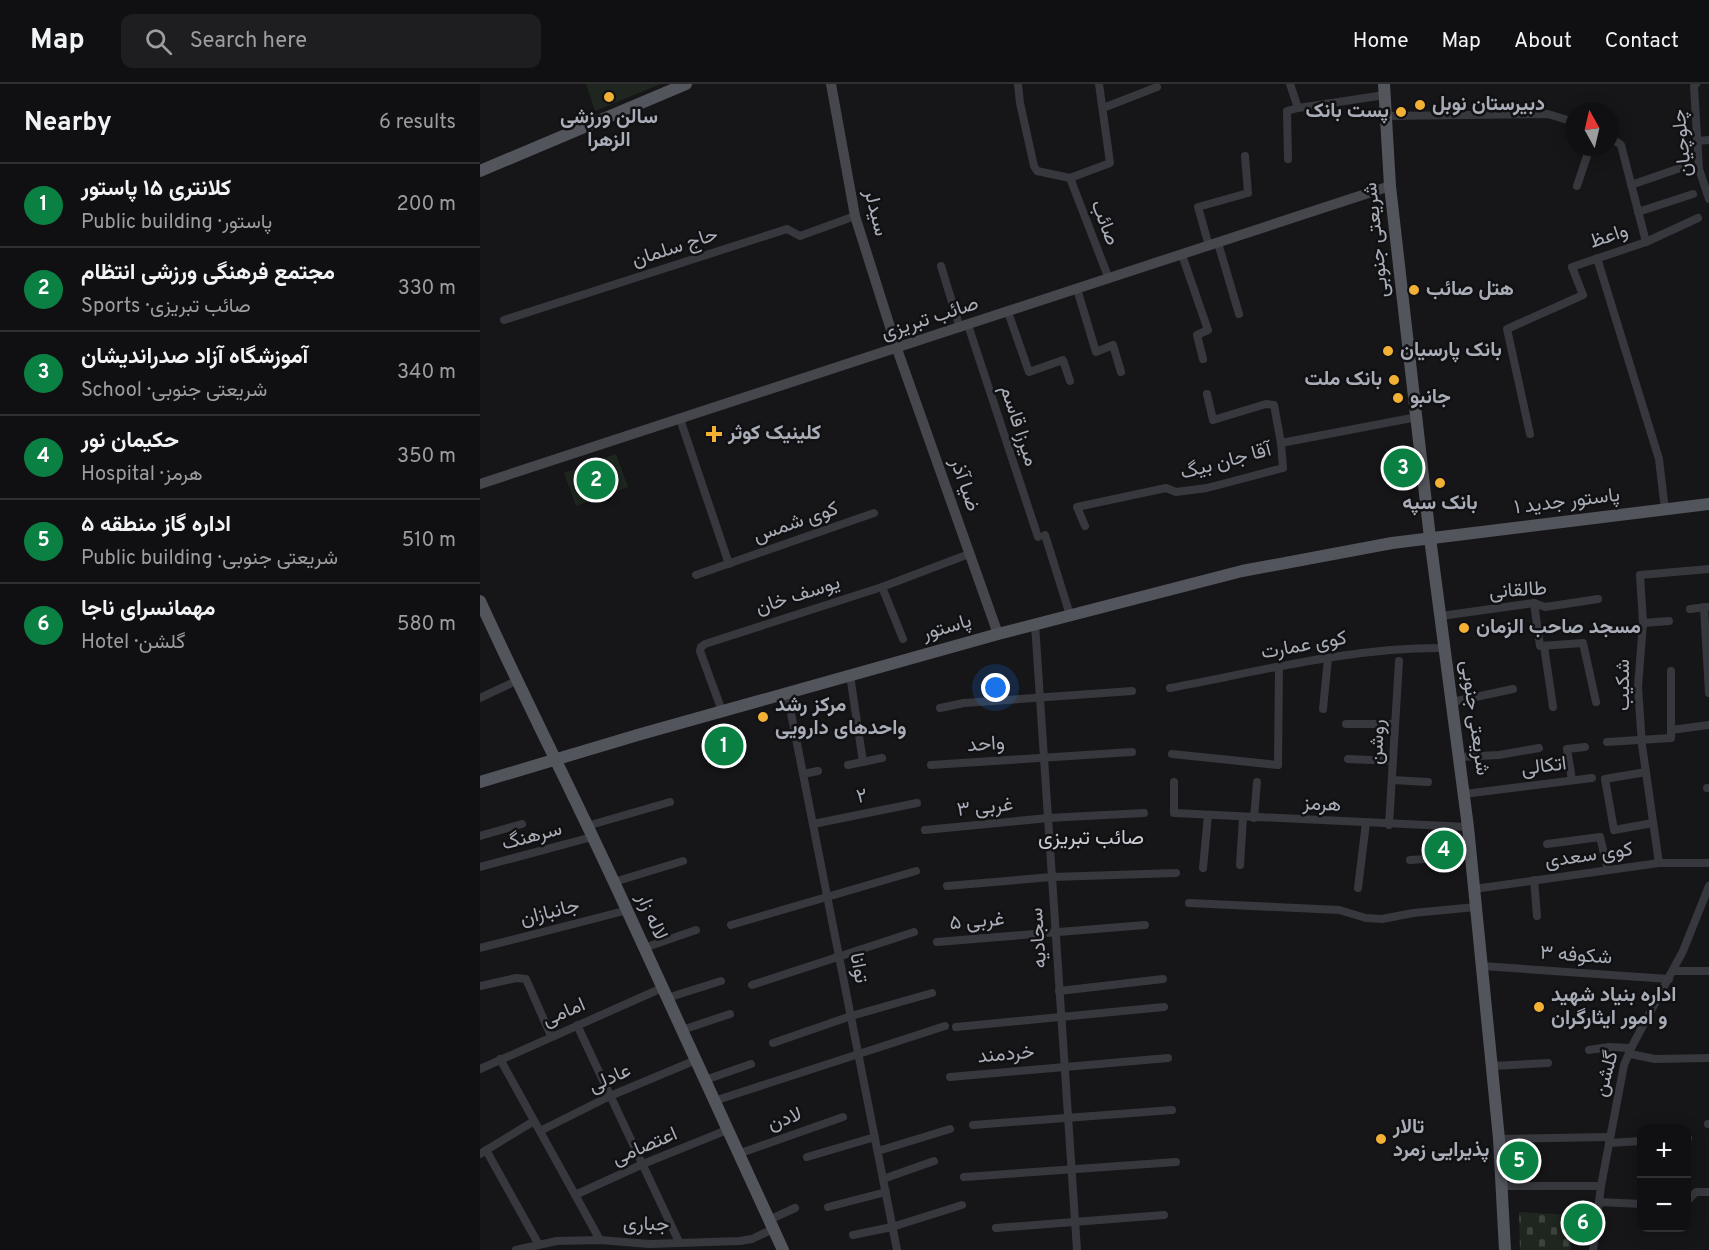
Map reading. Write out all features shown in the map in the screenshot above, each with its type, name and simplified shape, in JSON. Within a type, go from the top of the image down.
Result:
[{"type":"main road","points":[[480,170],[686,84]]},
{"type":"main road","name":"سیدلر","points":[[831,84],[855,216],[897,349]]},
{"type":"main road","name":"شریعتی جنوبی","points":[[1384,90],[1390,186],[1430,538],[1468,827],[1500,1139],[1505,1250]]},
{"type":"main road","name":"صائب تبریزی","points":[[480,484],[1390,186]]},
{"type":"main road","name":"ضیا آذر","points":[[897,349],[998,634]]},
{"type":"main road","name":"پاستور جدید ۱","points":[[1430,538],[1709,504]]},
{"type":"main road","name":"پاستور","points":[[480,782],[722,711],[1070,615],[1242,571],[1430,538]]},
{"type":"main road","name":"لاله زار","points":[[481,604],[614,882],[783,1250]]},
{"type":"street","points":[[1018,84],[1034,166],[1037,171],[1070,178],[1110,163],[1099,84]]},
{"type":"street","points":[[1290,84],[1298,108]]},
{"type":"street","name":"چلوچیان","points":[[1696,84],[1694,86],[1699,170],[1709,199]]},
{"type":"street","points":[[1103,108],[1157,87]]},
{"type":"street","points":[[1288,159],[1287,111],[1384,90]]},
{"type":"street","points":[[1386,116],[1548,114],[1565,119]]},
{"type":"street","points":[[1697,141],[1709,140]]},
{"type":"street","name":"واعظ","points":[[1530,434],[1507,329],[1583,295],[1572,267],[1646,242],[1619,144]]},
{"type":"street","points":[[1239,314],[1198,207],[1248,193],[1245,156]]},
{"type":"street","points":[[1577,186],[1587,156]]},
{"type":"street","points":[[1631,185],[1683,167]]},
{"type":"street","name":"صائب","points":[[1070,178],[1108,279]]},
{"type":"street","points":[[1638,212],[1693,194]]},
{"type":"street","name":"حاج سلمان","points":[[504,320],[786,230],[800,236],[855,216]]},
{"type":"street","points":[[1646,242],[1698,218]]},
{"type":"street","points":[[1182,255],[1208,330],[1197,334],[1203,359]]},
{"type":"street","points":[[1597,258],[1659,459],[1665,510]]},
{"type":"street","name":"میرزا قاسم","points":[[941,266],[1070,615]]},
{"type":"street","points":[[1077,290],[1096,352],[1113,345],[1121,372]]},
{"type":"street","points":[[1008,312],[1029,372],[1063,360],[1070,381]]},
{"type":"street","points":[[1207,394],[1213,420],[1266,404],[1274,405],[1281,443]]},
{"type":"street","name":"آقا جان بیگ","points":[[1085,526],[1077,507],[1166,488],[1176,492],[1207,488],[1283,468],[1281,443],[1417,417]]},
{"type":"street","points":[[680,419],[729,564]]},
{"type":"street","name":"کوی شمس","points":[[696,575],[874,513]]},
{"type":"street","name":"یوسف خان","points":[[722,711],[700,651],[705,644],[882,587],[969,554]]},
{"type":"street","name":"شکیب","points":[[1659,863],[1642,740],[1638,687],[1643,623],[1640,575],[1709,570]]},
{"type":"street","points":[[882,587],[903,639]]},
{"type":"street","name":"طالقانی","points":[[1441,616],[1534,603],[1545,607],[1598,598]]},
{"type":"street","points":[[1534,603],[1540,646],[1583,643],[1596,702]]},
{"type":"street","points":[[1690,609],[1706,607],[1709,693]]},
{"type":"street","points":[[1643,623],[1669,621]]},
{"type":"street","name":"سجادیه","points":[[1035,624],[1077,1250]]},
{"type":"street","points":[[1544,646],[1553,707]]},
{"type":"street","name":"کوی عمارت","points":[[1170,687],[1328,658],[1399,648],[1445,648]]},
{"type":"street","points":[[1323,709],[1328,658]]},
{"type":"street","name":"روشن","points":[[1389,825],[1399,661]]},
{"type":"street","points":[[1172,754],[1278,765],[1279,667]]},
{"type":"street","points":[[1671,671],[1671,734]]},
{"type":"street","points":[[850,675],[863,762]]},
{"type":"street","points":[[480,698],[516,681]]},
{"type":"street","points":[[1452,702],[1513,689]]},
{"type":"street","points":[[939,708],[964,703],[1132,692]]},
{"type":"street","name":"توانا","points":[[787,693],[897,1250]]},
{"type":"street","points":[[1346,724],[1395,724]]},
{"type":"street","points":[[1606,742],[1642,740],[1709,725]]},
{"type":"street","points":[[1572,780],[1567,749],[1585,747]]},
{"type":"street","points":[[1459,757],[1499,755],[1539,748]]},
{"type":"street","name":"واحد","points":[[931,765],[1132,752]]},
{"type":"street","points":[[848,765],[882,758]]},
{"type":"street","points":[[1348,759],[1393,761]]},
{"type":"street","points":[[803,774],[818,771]]},
{"type":"street","points":[[1646,772],[1605,779],[1614,830],[1653,823]]},
{"type":"street","name":"اتکالی","points":[[1464,794],[1592,778]]},
{"type":"street","points":[[1392,780],[1428,782]]},
{"type":"street","name":"هرمز","points":[[1174,782],[1174,813],[1366,824],[1468,827]]},
{"type":"street","points":[[1254,818],[1257,782]]},
{"type":"street","name":"سرهنگ","points":[[480,867],[590,832],[670,802]]},
{"type":"street","name":"۲","points":[[813,824],[917,803]]},
{"type":"street","name":"۳ غربی","points":[[925,830],[1048,818],[1144,813]]},
{"type":"street","points":[[1203,868],[1208,815]]},
{"type":"street","points":[[1240,865],[1242,817]]},
{"type":"street","points":[[480,836],[522,824]]},
{"type":"street","points":[[1358,888],[1366,824]]},
{"type":"street","points":[[1547,844],[1600,837],[1608,870]]},
{"type":"street","points":[[1410,860],[1471,856]]},
{"type":"street","points":[[614,882],[683,861]]},
{"type":"street","name":"کوی سعدی","points":[[1474,889],[1659,863],[1709,863]]},
{"type":"street","points":[[731,926],[916,871]]},
{"type":"street","points":[[946,886],[1052,877],[1176,873]]},
{"type":"street","points":[[1534,880],[1537,916]]},
{"type":"street","name":"گلشن","points":[[1593,1250],[1601,1186],[1624,1065],[1683,951],[1709,886]]},
{"type":"street","points":[[1189,903],[1339,910],[1366,918],[1382,919],[1413,913],[1476,907]]},
{"type":"street","name":"جانبازان","points":[[480,948],[627,910]]},
{"type":"street","name":"۵ غربی","points":[[937,942],[1145,925]]},
{"type":"street","points":[[644,948],[696,930]]},
{"type":"street","points":[[752,985],[914,932]]},
{"type":"street","name":"شکوفه ۳","points":[[1482,966],[1671,975],[1709,971]]},
{"type":"street","points":[[480,986],[516,978],[526,979],[551,1036]]},
{"type":"street","points":[[1059,991],[1163,979]]},
{"type":"street","name":"امامی","points":[[480,1069],[551,1036],[664,993],[721,981]]},
{"type":"street","points":[[773,1043],[851,1016],[932,993]]},
{"type":"street","points":[[956,1027],[1164,1007]]},
{"type":"street","points":[[682,1030],[730,1014]]},
{"type":"street","points":[[577,1026],[679,1242]]},
{"type":"street","points":[[714,1101],[945,1026]]},
{"type":"street","points":[[1589,1050],[1609,1047],[1655,1059],[1709,1058]]},
{"type":"street","name":"خردمند","points":[[950,1077],[1168,1058]]},
{"type":"street","points":[[500,1059],[600,1240]]},
{"type":"street","name":"عادلی","points":[[540,1131],[610,1096],[696,1060]]},
{"type":"street","points":[[1492,1066],[1548,1063]]},
{"type":"street","points":[[705,1080],[751,1064]]},
{"type":"street","points":[[973,1125],[1172,1110]]},
{"type":"street","name":"لادن","points":[[738,1154],[843,1117]]},
{"type":"street","points":[[534,1121],[483,1152],[539,1245]]},
{"type":"street","points":[[878,1151],[950,1129]]},
{"type":"street","name":"اعتصامی","points":[[575,1195],[727,1130]]},
{"type":"street","points":[[807,1157],[875,1137]]},
{"type":"street","points":[[1500,1139],[1637,1141]]},
{"type":"street","points":[[883,1179],[934,1161]]},
{"type":"street","points":[[964,1177],[1176,1162]]},
{"type":"street","points":[[1503,1186],[1601,1186]]},
{"type":"street","points":[[828,1207],[886,1192]]},
{"type":"street","points":[[1691,1197],[1696,1192],[1709,1192]]},
{"type":"street","points":[[1599,1202],[1637,1204]]},
{"type":"street","points":[[852,1235],[892,1227],[962,1205]]},
{"type":"street","name":"جباری","points":[[516,1250],[557,1241],[600,1240],[649,1244],[740,1241],[752,1239],[795,1208]]},
{"type":"street","points":[[996,1228],[1164,1215]]},
{"type":"green space","name":"سالن ورزشی الزهرا","points":[[586,84],[661,84],[595,111]]},
{"type":"green space","points":[[616,454],[628,487],[576,506],[564,473]]},
{"type":"green space","points":[[1519,1212],[1572,1215],[1571,1250],[1520,1250]]},
{"type":"place","name":"سالن ورزشی الزهرا","points":[[609,97]]},
{"type":"place","name":"دبیرستان نوبل","points":[[1420,105]]},
{"type":"place","name":"پست بانک","points":[[1401,112]]},
{"type":"place","name":"هتل صائب","points":[[1414,290]]},
{"type":"place","name":"بانک پارسیان","points":[[1388,351]]},
{"type":"place","name":"بانک ملت","points":[[1394,380]]},
{"type":"place","name":"جانبو","points":[[1398,398]]},
{"type":"place","name":"کلینیک کوثر","points":[[714,434]]},
{"type":"place","name":"آموزشگاه آزاد صدراندیشان","points":[[1403,468]]},
{"type":"place","name":"مجتمع فرهنگی ورزشی انتظام","points":[[596,480]]},
{"type":"place","name":"بانک سپه","points":[[1440,483]]},
{"type":"place","name":"مسجد صاحب الزمان","points":[[1464,628]]},
{"type":"place","name":"مرکز رشد واحدهای دارویی","points":[[763,717]]},
{"type":"place","name":"کلانتری ۱۵ پاستور","points":[[724,746]]},
{"type":"place","name":"حکیمان نور","points":[[1444,850]]},
{"type":"place","name":"اداره بنیاد شهید و امور ایثارگران","points":[[1539,1007]]},
{"type":"place","name":"تالار پذیرایی زمرد","points":[[1381,1139]]},
{"type":"place","name":"اداره گاز منطقه ۵","points":[[1519,1161]]},
{"type":"place","name":"مهمانسرای ناجا","points":[[1583,1223]]},
{"type":"district","name":"صائب تبریزی","points":[[1091,838]]}]
